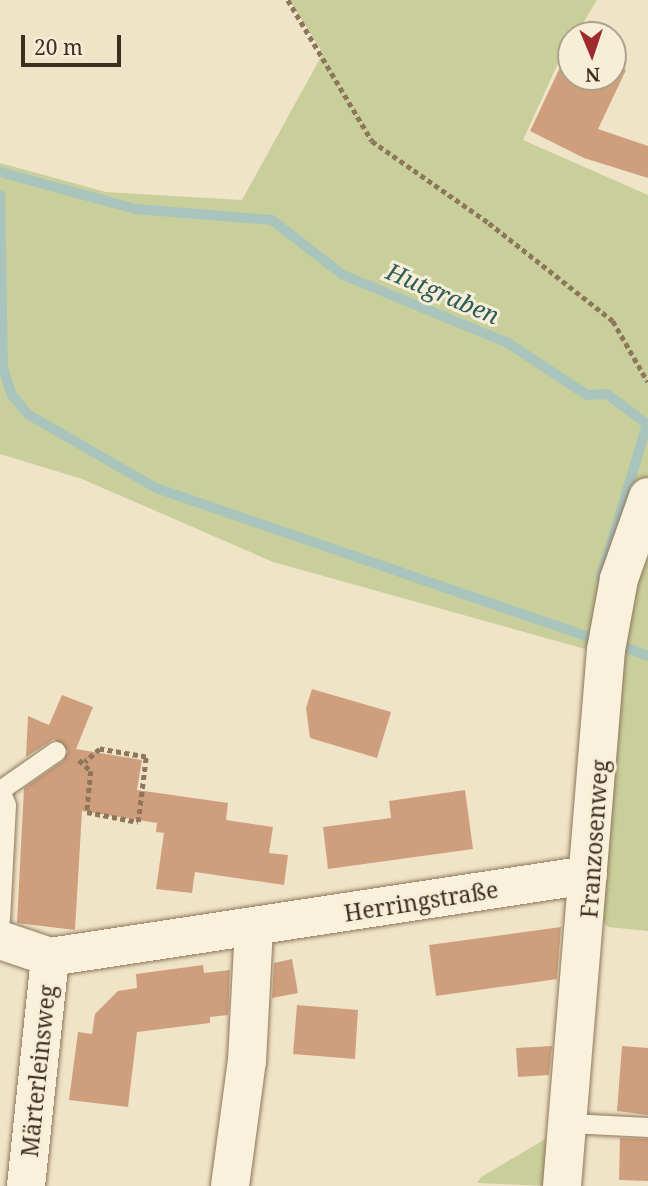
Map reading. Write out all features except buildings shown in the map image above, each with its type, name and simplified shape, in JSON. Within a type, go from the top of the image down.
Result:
[{"type":"street","name":"Franzosenweg","points":[[562,1186],[608,635],[630,540],[648,497]]},
{"type":"street","name":"Herringstraße","points":[[0,940],[50,957],[588,875]]},
{"type":"street","points":[[230,1186],[247,1061],[254,928]]},
{"type":"street","name":"Märterleinsweg","points":[[26,1186],[50,957]]},
{"type":"lane","points":[[0,920],[6,805],[0,790],[56,751]]},
{"type":"lane","points":[[569,1123],[648,1127]]},
{"type":"path","points":[[288,0],[372,141],[489,223],[613,321],[648,382]]},
{"type":"path","points":[[56,751],[85,762],[91,775],[87,812],[138,821],[146,757],[100,749],[85,762]]},
{"type":"green space","points":[[289,0],[597,0],[584,21],[557,21],[557,66],[523,140],[648,195],[648,931],[608,927],[602,920],[621,659],[273,562],[82,479],[0,454],[0,163],[106,192],[242,200],[323,53]]},
{"type":"green space","points":[[554,1134],[549,1186],[477,1183],[481,1177]]},
{"type":"waterway","name":"Hutgraben","points":[[0,172],[135,209],[272,220],[343,275],[508,343],[587,395],[607,394],[647,424],[601,578]]},
{"type":"waterway","name":"Hutgraben","points":[[0,195],[3,368],[12,395],[29,415],[156,488],[591,638]]},
{"type":"waterway","name":"Hutgraben","points":[[614,643],[648,656]]}]
